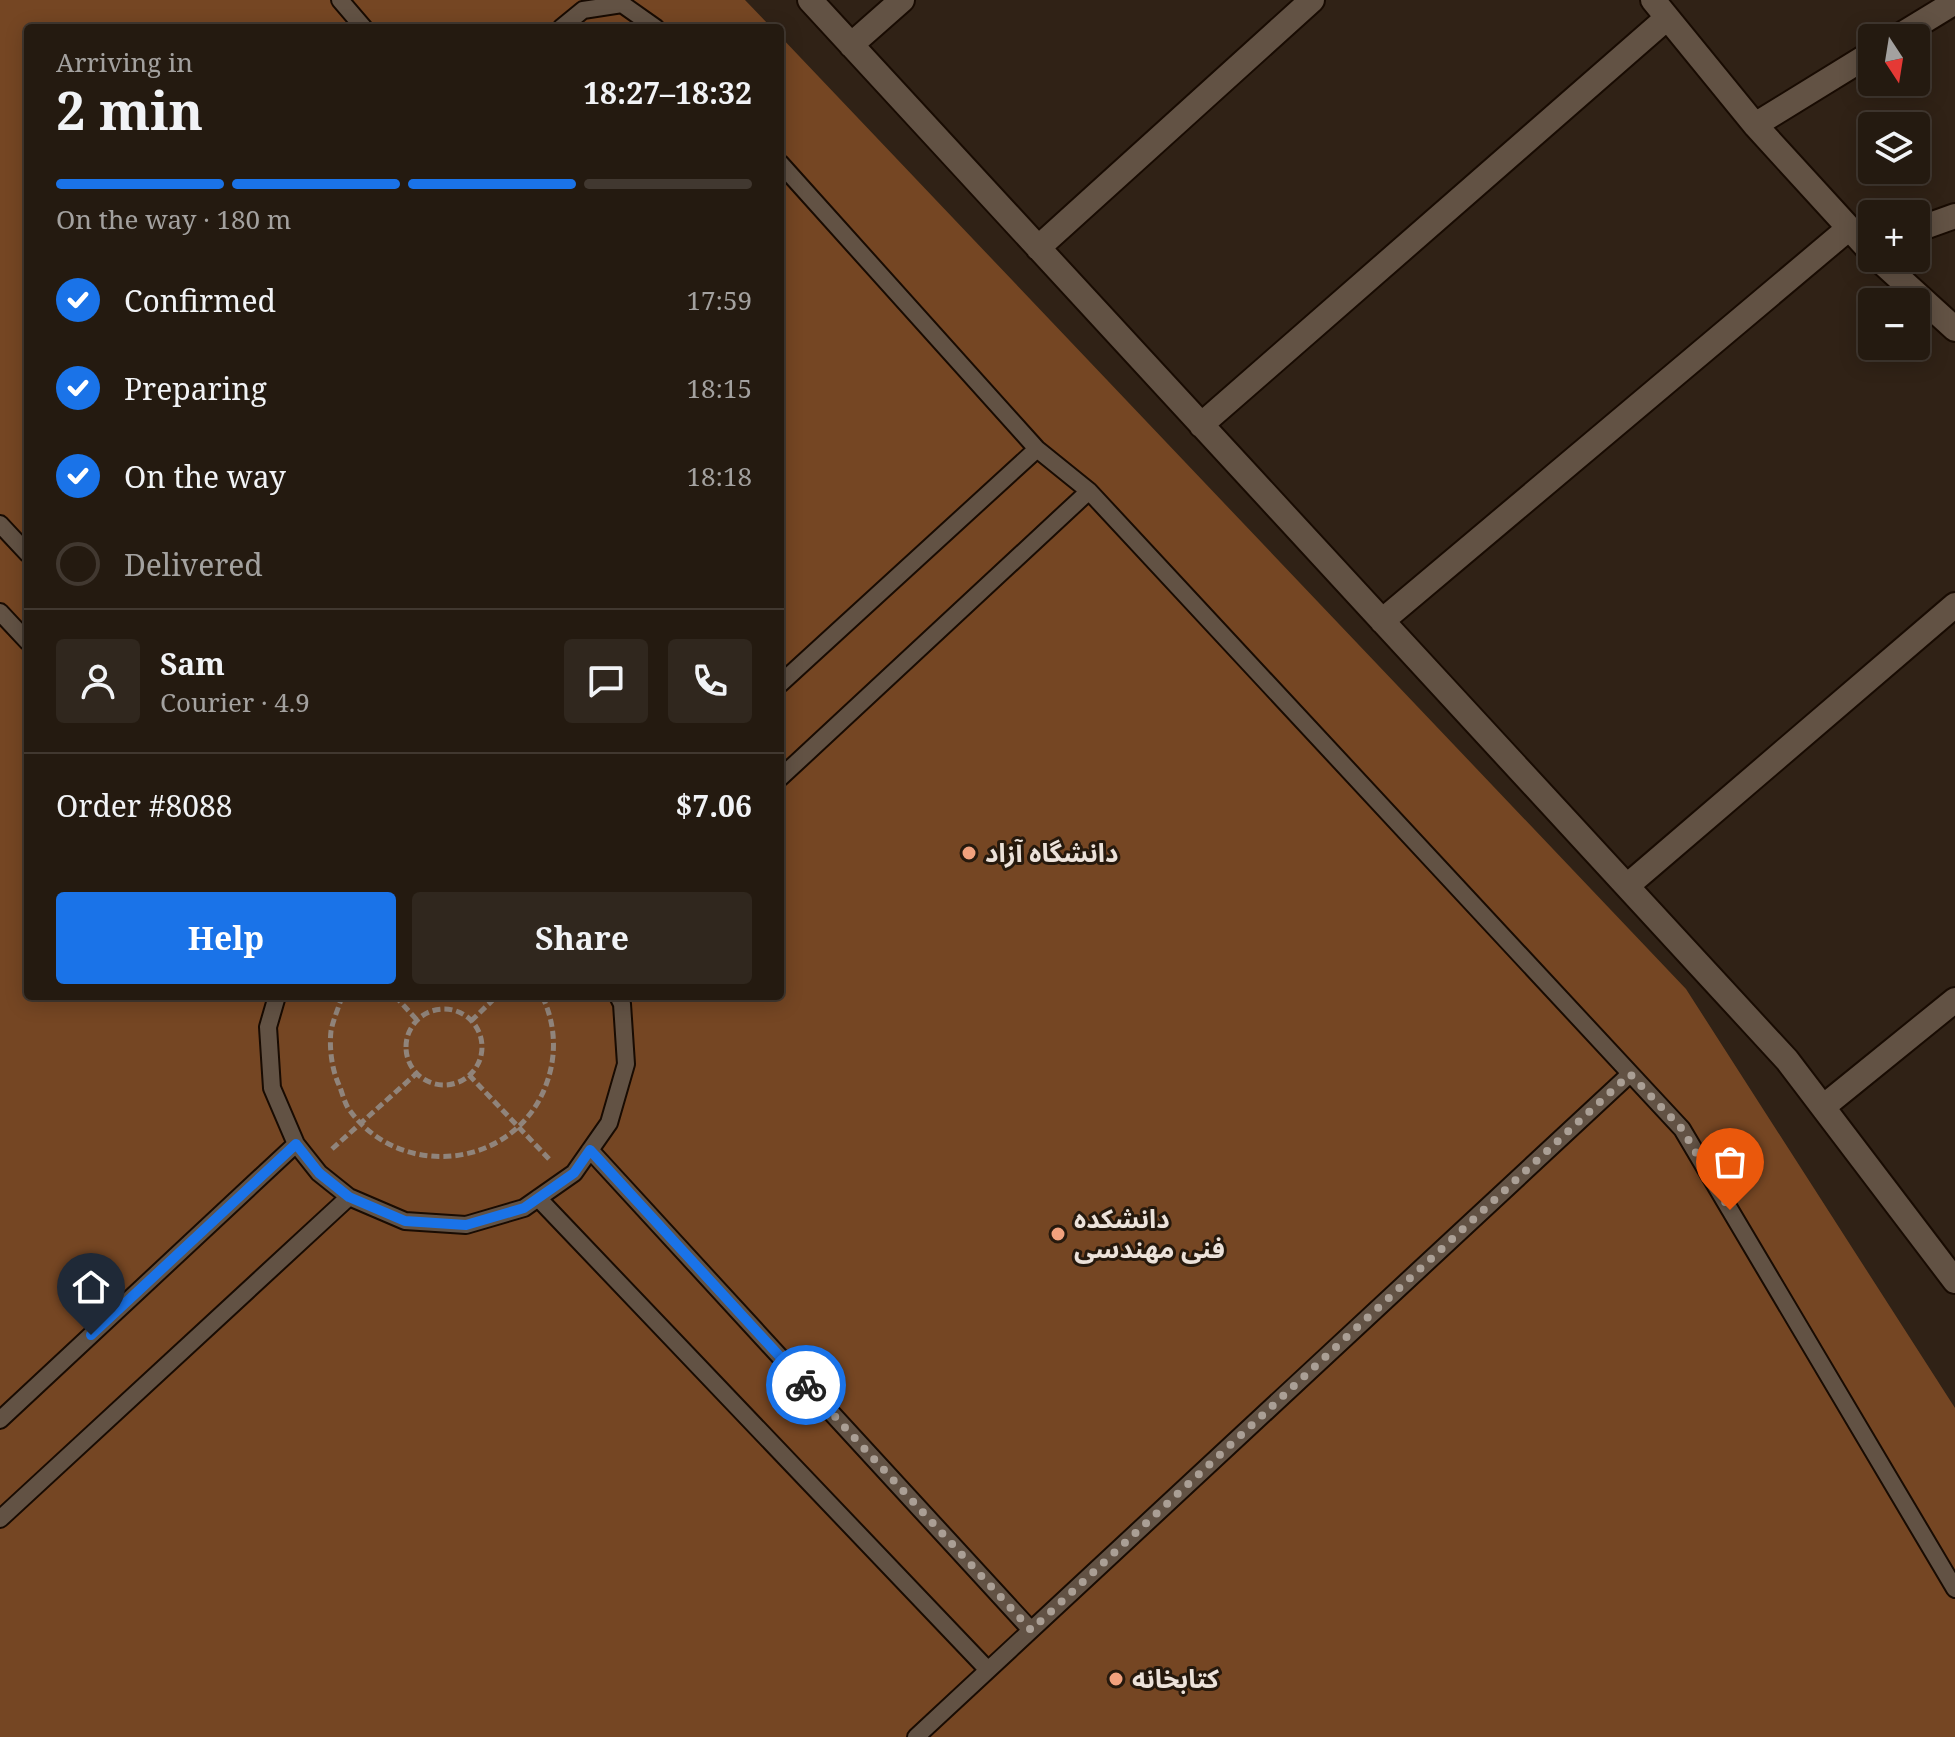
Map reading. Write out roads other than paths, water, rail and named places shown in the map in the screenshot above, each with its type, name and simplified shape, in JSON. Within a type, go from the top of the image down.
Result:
[{"type":"street","points":[[810,0],[1787,1060],[1955,1281]]},
{"type":"street","points":[[851,45],[902,0]]},
{"type":"street","points":[[1038,248],[1312,0]]},
{"type":"street","points":[[1919,24],[1955,2]]},
{"type":"street","points":[[1201,425],[1660,9],[1755,125],[1858,238]]},
{"type":"street","points":[[1755,125],[1858,62]]},
{"type":"street","points":[[1930,225],[1955,216]]},
{"type":"street","points":[[1382,621],[1848,229]]},
{"type":"street","points":[[1894,272],[1955,329]]},
{"type":"street","points":[[1627,886],[1955,605]]},
{"type":"street","points":[[1823,1107],[1955,1000]]},
{"type":"lane","points":[[340,0],[361,24]]},
{"type":"lane","points":[[566,24],[583,10],[622,4],[650,24]]},
{"type":"lane","points":[[784,167],[1037,449],[1089,491],[1682,1129],[1955,1589]]},
{"type":"lane","points":[[784,680],[1037,449]]},
{"type":"lane","points":[[784,774],[1089,491]]},
{"type":"lane","points":[[0,524],[24,550]]},
{"type":"lane","points":[[0,612],[24,638]]},
{"type":"lane","points":[[276,1000],[268,1027],[272,1088],[296,1144],[313,1166],[349,1197],[405,1221],[466,1225],[524,1208],[574,1173],[609,1123],[626,1064],[620,1000]]},
{"type":"lane","points":[[916,1737],[1630,1074]]},
{"type":"lane","points":[[0,1420],[296,1144]]},
{"type":"lane","points":[[590,1150],[1031,1630]]},
{"type":"lane","points":[[0,1519],[349,1197]]},
{"type":"lane","points":[[538,1198],[988,1670]]},
{"type":"place","name":"دانشگاه آزاد","points":[[969,853]]},
{"type":"place","name":"دانشکده فنی مهندسی","points":[[1058,1234]]},
{"type":"place","name":"کتابخانه","points":[[1116,1679]]}]
